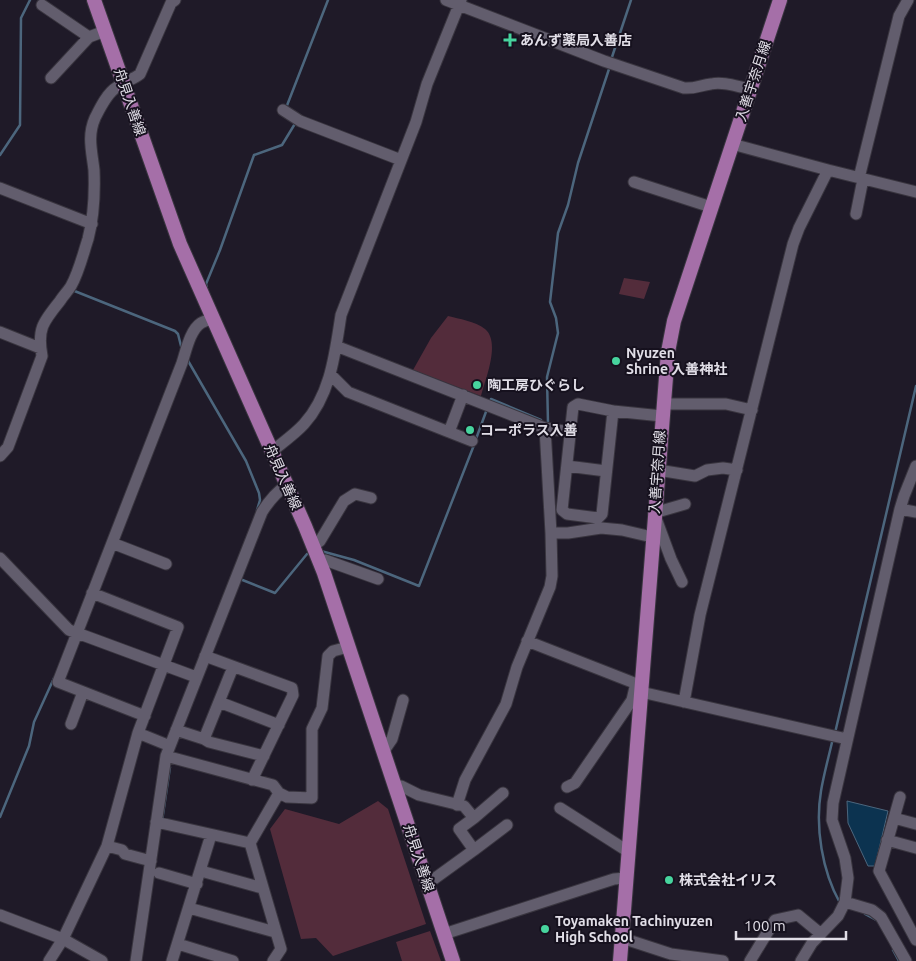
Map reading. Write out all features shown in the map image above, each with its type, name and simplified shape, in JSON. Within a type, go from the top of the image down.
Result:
[{"type":"main road","name":"舟見入善線","points":[[94,0],[180,244],[319,560],[452,961]]},
{"type":"main road","name":"入善宇奈月線","points":[[620,961],[639,687],[668,352],[674,321],[780,0]]},
{"type":"street","points":[[0,456],[8,447],[42,356],[40,332],[48,315],[71,286],[92,224],[94,193],[89,134],[95,118],[109,94],[118,86],[140,74],[171,3],[175,0]]},
{"type":"street","points":[[446,0],[460,3],[604,61],[684,88],[721,83],[750,90]]},
{"type":"street","points":[[856,214],[861,178],[898,16],[908,0]]},
{"type":"street","points":[[272,452],[303,425],[324,393],[330,374],[342,311],[416,122],[427,84],[460,3]]},
{"type":"street","points":[[42,6],[89,37]]},
{"type":"street","points":[[51,78],[89,37],[105,31]]},
{"type":"street","points":[[283,110],[300,121],[401,160]]},
{"type":"street","points":[[732,144],[916,192]]},
{"type":"street","points":[[684,702],[700,615],[792,244],[828,170]]},
{"type":"street","points":[[634,182],[711,207]]},
{"type":"street","points":[[0,188],[92,224]]},
{"type":"street","points":[[145,716],[58,682],[196,328],[202,322],[212,320]]},
{"type":"street","points":[[0,332],[40,348]]},
{"type":"street","points":[[336,346],[545,428],[570,432]]},
{"type":"street","points":[[330,374],[348,392],[472,441]]},
{"type":"street","points":[[449,432],[463,395]]},
{"type":"street","points":[[613,411],[602,514],[598,518],[567,514],[562,510],[573,407],[578,404],[613,411],[662,410],[726,404],[752,410]]},
{"type":"street","points":[[457,804],[465,780],[506,704],[517,667],[551,581],[551,533],[545,428]]},
{"type":"street","points":[[567,466],[606,471]]},
{"type":"street","points":[[801,961],[821,934],[838,916],[845,902],[848,878],[845,858],[832,820],[833,803],[900,509],[916,466]]},
{"type":"street","points":[[658,470],[695,476],[707,470],[723,468],[736,470]]},
{"type":"street","points":[[136,961],[168,751],[262,512],[278,491],[287,485]]},
{"type":"street","points":[[313,546],[320,541],[344,501],[355,494],[371,498]]},
{"type":"street","points":[[682,582],[654,513],[685,504]]},
{"type":"street","points":[[900,509],[916,512]]},
{"type":"street","points":[[551,533],[568,533],[601,528],[622,530],[652,537]]},
{"type":"street","points":[[112,543],[166,564]]},
{"type":"street","points":[[0,558],[69,630],[196,677]]},
{"type":"street","points":[[319,560],[325,560],[378,579]]},
{"type":"street","points":[[49,961],[63,939],[107,846],[138,733],[178,627],[92,592]]},
{"type":"street","points":[[527,641],[639,687],[684,702],[847,739]]},
{"type":"street","points":[[138,733],[168,751],[273,786],[287,798],[312,798],[312,729],[322,708],[328,656],[333,651],[348,647]]},
{"type":"street","points":[[205,656],[292,688],[293,695],[252,780]]},
{"type":"street","points":[[204,739],[233,667]]},
{"type":"street","points":[[567,787],[575,783],[639,687]]},
{"type":"street","points":[[71,724],[83,692]]},
{"type":"street","points":[[383,752],[392,739],[403,700]]},
{"type":"street","points":[[219,702],[279,725]]},
{"type":"street","points":[[176,730],[209,742],[264,756]]},
{"type":"street","points":[[395,786],[464,806],[474,818]]},
{"type":"street","points":[[273,961],[280,949],[250,843],[279,793]]},
{"type":"street","points":[[474,850],[459,829],[503,793]]},
{"type":"street","points":[[900,797],[879,871],[916,940]]},
{"type":"street","points":[[560,808],[629,852]]},
{"type":"street","points":[[894,818],[916,824]]},
{"type":"street","points":[[156,822],[250,843]]},
{"type":"street","points":[[427,884],[507,825]]},
{"type":"street","points":[[172,961],[201,871],[210,835]]},
{"type":"street","points":[[888,840],[916,848]]},
{"type":"street","points":[[107,846],[122,850],[125,854],[151,861]]},
{"type":"street","points":[[201,871],[262,888]]},
{"type":"street","points":[[159,873],[197,884]]},
{"type":"street","points":[[444,934],[614,880],[626,878]]},
{"type":"street","points":[[845,902],[872,910],[881,917],[906,961]]},
{"type":"street","points":[[189,908],[275,932]]},
{"type":"street","points":[[0,915],[63,939],[102,961]]},
{"type":"street","points":[[750,961],[775,920],[798,915],[821,934]]},
{"type":"street","points":[[622,938],[671,954],[723,961]]},
{"type":"street","points":[[178,944],[233,961]]},
{"type":"shaded area","points":[[624,278],[650,282],[644,299],[619,294]]},
{"type":"shaded area","points":[[448,316],[477,324],[490,335],[492,343],[491,361],[481,396],[413,370],[431,338]]},
{"type":"shaded area","points":[[378,801],[388,809],[426,924],[333,956],[316,938],[301,939],[270,829],[285,809],[339,824]]},
{"type":"shaded area","points":[[430,931],[441,961],[402,961],[396,942]]},
{"type":"water","points":[[847,801],[888,811],[875,866],[868,866],[848,823]]},
{"type":"waterway","points":[[0,155],[20,125],[21,18],[30,0]]},
{"type":"waterway","points":[[286,108],[328,0]]},
{"type":"waterway","points":[[611,60],[631,0]]},
{"type":"waterway","points":[[548,424],[547,377],[558,333],[556,318],[550,302],[558,233],[568,205],[578,163],[610,66]]},
{"type":"waterway","points":[[207,289],[206,284],[254,155],[282,145],[296,122]]},
{"type":"waterway","points":[[72,290],[175,331],[178,334],[182,350]]},
{"type":"waterway","points":[[187,359],[246,461],[259,493],[260,500],[257,510]]},
{"type":"waterway","points":[[835,733],[916,386]]},
{"type":"waterway","points":[[490,402],[491,399],[541,420]]},
{"type":"waterway","points":[[476,439],[487,409]]},
{"type":"waterway","points":[[321,551],[354,560],[419,586],[474,445]]},
{"type":"waterway","points":[[240,579],[275,593],[307,554],[311,553]]},
{"type":"waterway","points":[[0,817],[29,746],[34,722],[54,678]]},
{"type":"waterway","points":[[833,738],[821,791],[819,819],[824,863],[840,903]]},
{"type":"waterway","points":[[162,821],[170,767],[168,766]]},
{"type":"waterway","points":[[865,914],[878,921]]},
{"type":"waterway","points":[[893,950],[899,961]]},
{"type":"place","name":"あんず薬局入善店","points":[[510,40]]},
{"type":"place","name":"Nyuzen Shrine 入善神社","points":[[616,361]]},
{"type":"place","name":"陶工房ひぐらし","points":[[477,385]]},
{"type":"place","name":"コーポラス入善","points":[[470,430]]},
{"type":"place","name":"株式会社イリス","points":[[669,880]]},
{"type":"place","name":"Toyamaken Tachinyuzen High School","points":[[545,929]]}]
